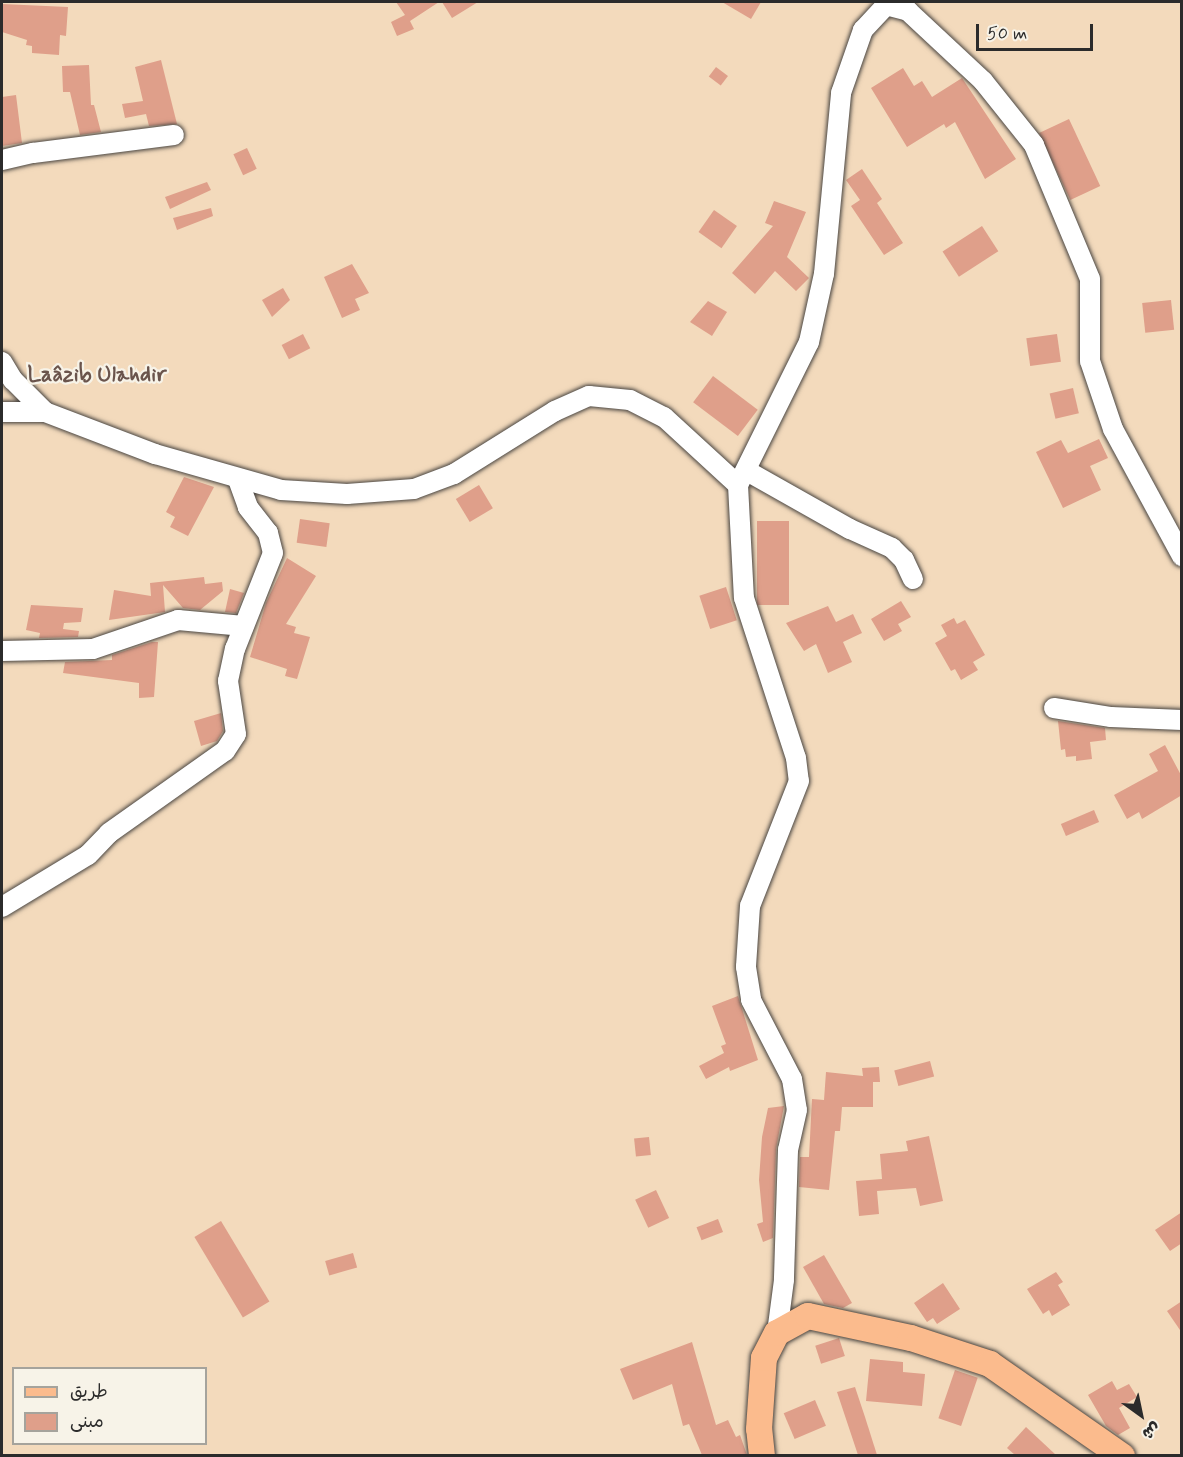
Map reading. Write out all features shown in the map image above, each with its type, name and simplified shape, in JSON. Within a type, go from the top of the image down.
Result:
[{"type":"main road","points":[[762,1455],[759,1429],[764,1358],[777,1333],[808,1316],[823,1317],[911,1338],[990,1364],[1122,1455]]},
{"type":"street","points":[[777,1333],[784,1280],[788,1150],[797,1110],[792,1079],[752,1000],[746,967],[750,906],[799,782],[796,758],[744,598],[743,478],[808,342],[824,274],[841,93],[864,30],[886,5],[908,10],[983,81],[1034,146],[1090,279],[1090,361],[1113,429],[1182,556]]},
{"type":"street","points":[[2,160],[33,153],[174,135]]},
{"type":"street","points":[[2,362],[13,380],[45,412]]},
{"type":"street","points":[[2,412],[45,412],[155,454],[281,490],[347,494],[414,489],[454,474],[555,411],[589,396],[630,400],[664,417],[743,478],[892,548],[904,560],[913,579]]},
{"type":"street","points":[[2,907],[88,855],[109,833],[225,751],[236,734],[228,681],[244,626],[273,553],[268,533],[248,507],[238,479]]},
{"type":"street","points":[[2,651],[93,649],[178,620],[244,626]]},
{"type":"street","points":[[1054,708],[1111,717],[1182,720]]},
{"type":"building","points":[[396,2],[439,2],[410,21],[414,29],[397,36],[391,22],[405,15]]},
{"type":"building","points":[[442,2],[478,2],[452,18]]},
{"type":"building","points":[[722,2],[761,2],[751,19]]},
{"type":"building","points":[[2,4],[68,7],[66,36],[60,35],[59,55],[32,53],[32,46],[26,45],[27,40],[2,32]]},
{"type":"building","points":[[161,60],[177,124],[149,126],[146,114],[125,118],[122,104],[143,101],[135,67]]},
{"type":"building","points":[[89,65],[91,105],[94,105],[101,132],[80,135],[70,92],[63,92],[62,66]]},
{"type":"building","points":[[716,67],[728,76],[721,86],[709,77]]},
{"type":"building","points":[[903,68],[914,86],[922,81],[932,97],[962,78],[1016,159],[985,179],[955,122],[946,128],[944,124],[907,147],[871,88]]},
{"type":"building","points":[[16,95],[22,143],[2,146],[2,97]]},
{"type":"building","points":[[1069,119],[1100,186],[1070,200],[1039,133]]},
{"type":"building","points":[[247,148],[257,169],[243,175],[233,154]]},
{"type":"building","points":[[862,169],[882,199],[877,203],[903,243],[884,255],[851,206],[860,200],[846,180]]},
{"type":"building","points":[[207,182],[211,190],[170,209],[165,197]]},
{"type":"building","points":[[774,201],[806,212],[787,257],[809,278],[796,291],[775,271],[755,294],[732,273],[773,226],[765,223]]},
{"type":"building","points":[[211,208],[213,216],[177,230],[173,218]]},
{"type":"building","points":[[714,210],[737,226],[721,248],[699,232]]},
{"type":"building","points":[[982,226],[998,251],[959,277],[943,252]]},
{"type":"building","points":[[352,264],[369,293],[355,299],[360,310],[342,318],[324,277]]},
{"type":"building","points":[[283,288],[290,300],[272,317],[262,300]]},
{"type":"building","points":[[1171,300],[1174,330],[1145,333],[1142,303]]},
{"type":"building","points":[[708,301],[727,312],[712,336],[690,322]]},
{"type":"building","points":[[303,334],[310,348],[289,359],[282,345]]},
{"type":"building","points":[[1057,334],[1061,362],[1030,366],[1026,338]]},
{"type":"building","points":[[713,376],[758,410],[738,436],[693,402]]},
{"type":"building","points":[[1073,388],[1079,413],[1055,419],[1050,393]]},
{"type":"building","points":[[1099,439],[1108,458],[1090,466],[1101,490],[1063,508],[1036,452],[1061,440],[1068,453]]},
{"type":"building","points":[[184,477],[214,487],[188,536],[170,527],[175,517],[166,512]]},
{"type":"building","points":[[479,485],[493,508],[470,522],[456,499]]},
{"type":"building","points":[[300,519],[330,523],[326,547],[297,543]]},
{"type":"building","points":[[757,521],[789,521],[789,605],[757,605]]},
{"type":"building","points":[[287,558],[316,576],[286,624],[296,627],[294,633],[310,637],[297,679],[285,676],[287,669],[250,657],[266,603]]},
{"type":"building","points":[[204,577],[205,584],[222,582],[223,591],[200,610],[183,608],[163,585],[165,612],[109,620],[114,590],[151,596],[150,583]]},
{"type":"building","points":[[726,587],[737,620],[710,629],[699,596]]},
{"type":"building","points":[[230,589],[244,593],[236,613],[225,612]]},
{"type":"building","points":[[901,601],[911,617],[898,624],[902,631],[884,641],[871,619]]},
{"type":"building","points":[[31,605],[83,608],[81,622],[64,623],[63,629],[79,631],[78,637],[39,638],[40,633],[26,630]]},
{"type":"building","points":[[828,606],[836,622],[853,614],[862,633],[843,642],[852,662],[828,673],[816,644],[804,651],[786,623]]},
{"type":"building","points":[[954,618],[957,624],[965,620],[985,655],[973,662],[978,670],[961,680],[955,669],[951,671],[935,643],[947,636],[941,625]]},
{"type":"building","points":[[158,642],[154,697],[139,698],[139,683],[63,673],[65,662],[112,660],[112,655]]},
{"type":"building","points":[[221,713],[223,731],[217,741],[201,746],[194,721]]},
{"type":"building","points":[[1058,721],[1105,728],[1106,740],[1090,742],[1092,759],[1076,761],[1076,756],[1066,757],[1065,749],[1061,750]]},
{"type":"building","points":[[1165,745],[1182,777],[1182,795],[1142,819],[1139,812],[1127,819],[1114,795],[1158,771],[1149,754]]},
{"type":"building","points":[[1094,810],[1099,822],[1066,836],[1061,824]]},
{"type":"building","points":[[738,996],[758,1060],[730,1071],[729,1067],[706,1079],[699,1066],[724,1053],[721,1046],[726,1044],[712,1006]]},
{"type":"building","points":[[930,1061],[934,1076],[898,1086],[894,1071]]},
{"type":"building","points":[[879,1067],[880,1082],[873,1082],[873,1107],[842,1107],[840,1131],[835,1131],[829,1190],[799,1187],[800,1157],[809,1157],[812,1099],[824,1100],[826,1072],[863,1076],[862,1068]]},
{"type":"building","points":[[784,1106],[776,1149],[773,1238],[763,1242],[757,1224],[763,1222],[759,1180],[762,1137],[768,1108]]},
{"type":"building","points":[[929,1136],[943,1201],[920,1206],[916,1188],[877,1191],[879,1214],[859,1216],[856,1181],[882,1179],[880,1154],[908,1151],[906,1141]]},
{"type":"building","points":[[649,1137],[651,1155],[636,1156],[634,1139]]},
{"type":"building","points":[[656,1190],[669,1218],[648,1228],[635,1200]]},
{"type":"building","points":[[1182,1212],[1182,1243],[1170,1251],[1155,1230]]},
{"type":"building","points":[[718,1219],[723,1232],[702,1240],[697,1227]]},
{"type":"building","points":[[221,1221],[269,1302],[243,1318],[194,1237]]},
{"type":"building","points":[[353,1253],[357,1267],[329,1275],[325,1261]]},
{"type":"building","points":[[824,1255],[852,1303],[843,1308],[824,1304],[803,1267]]},
{"type":"building","points":[[1056,1272],[1063,1282],[1058,1285],[1070,1305],[1052,1316],[1049,1310],[1043,1314],[1027,1289]]},
{"type":"building","points":[[943,1283],[960,1309],[937,1324],[933,1318],[927,1322],[914,1303]]},
{"type":"building","points":[[1182,1301],[1182,1333],[1167,1311]]},
{"type":"building","points":[[839,1338],[845,1356],[821,1364],[815,1346]]},
{"type":"building","points":[[692,1342],[716,1425],[728,1420],[736,1437],[740,1435],[747,1455],[702,1455],[689,1424],[683,1426],[672,1384],[633,1400],[620,1369]]},
{"type":"building","points":[[870,1359],[903,1362],[903,1372],[925,1374],[922,1406],[866,1401]]},
{"type":"building","points":[[955,1370],[978,1378],[961,1426],[938,1418]]},
{"type":"building","points":[[1112,1381],[1117,1390],[1129,1384],[1137,1397],[1119,1408],[1130,1428],[1118,1435],[1106,1426],[1088,1395]]},
{"type":"building","points":[[855,1387],[877,1455],[858,1455],[837,1392]]},
{"type":"building","points":[[815,1400],[826,1426],[795,1439],[784,1413]]},
{"type":"building","points":[[1026,1427],[1056,1455],[1015,1455],[1007,1448]]},
{"type":"district","name":"Laâzib Ulahdir","points":[[97,376]]}]
